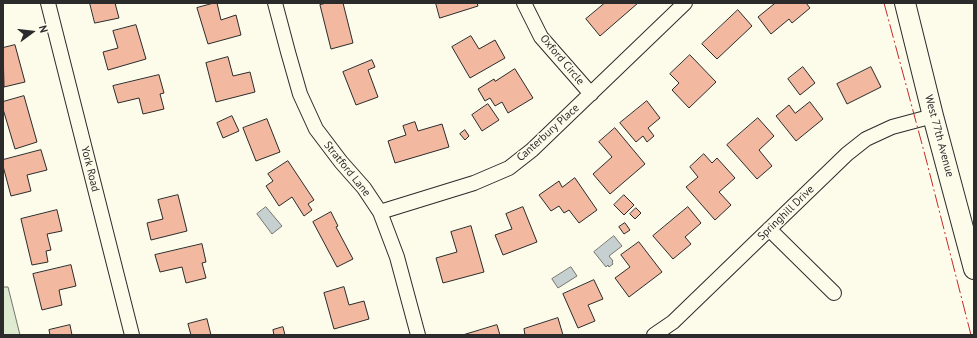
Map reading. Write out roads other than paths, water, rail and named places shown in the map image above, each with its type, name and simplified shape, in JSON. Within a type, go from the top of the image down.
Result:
[{"type":"street","name":"York Road","points":[[48,3],[132,335]]},
{"type":"street","name":"Stratford Lane","points":[[275,3],[300,94],[316,130],[364,188],[380,212],[397,257],[418,335]]},
{"type":"street","name":"Oxford Circle","points":[[524,3],[541,37],[591,94]]},
{"type":"street","name":"Canterbury Place","points":[[380,212],[474,183],[509,168],[532,150],[685,3]]},
{"type":"street","name":"West 77th Avenue","points":[[905,3],[933,116],[974,268]]},
{"type":"street","name":"Springhill Drive","points":[[654,335],[673,322],[847,154],[866,139],[892,127],[933,116]]},
{"type":"street","points":[[769,229],[834,293]]}]
